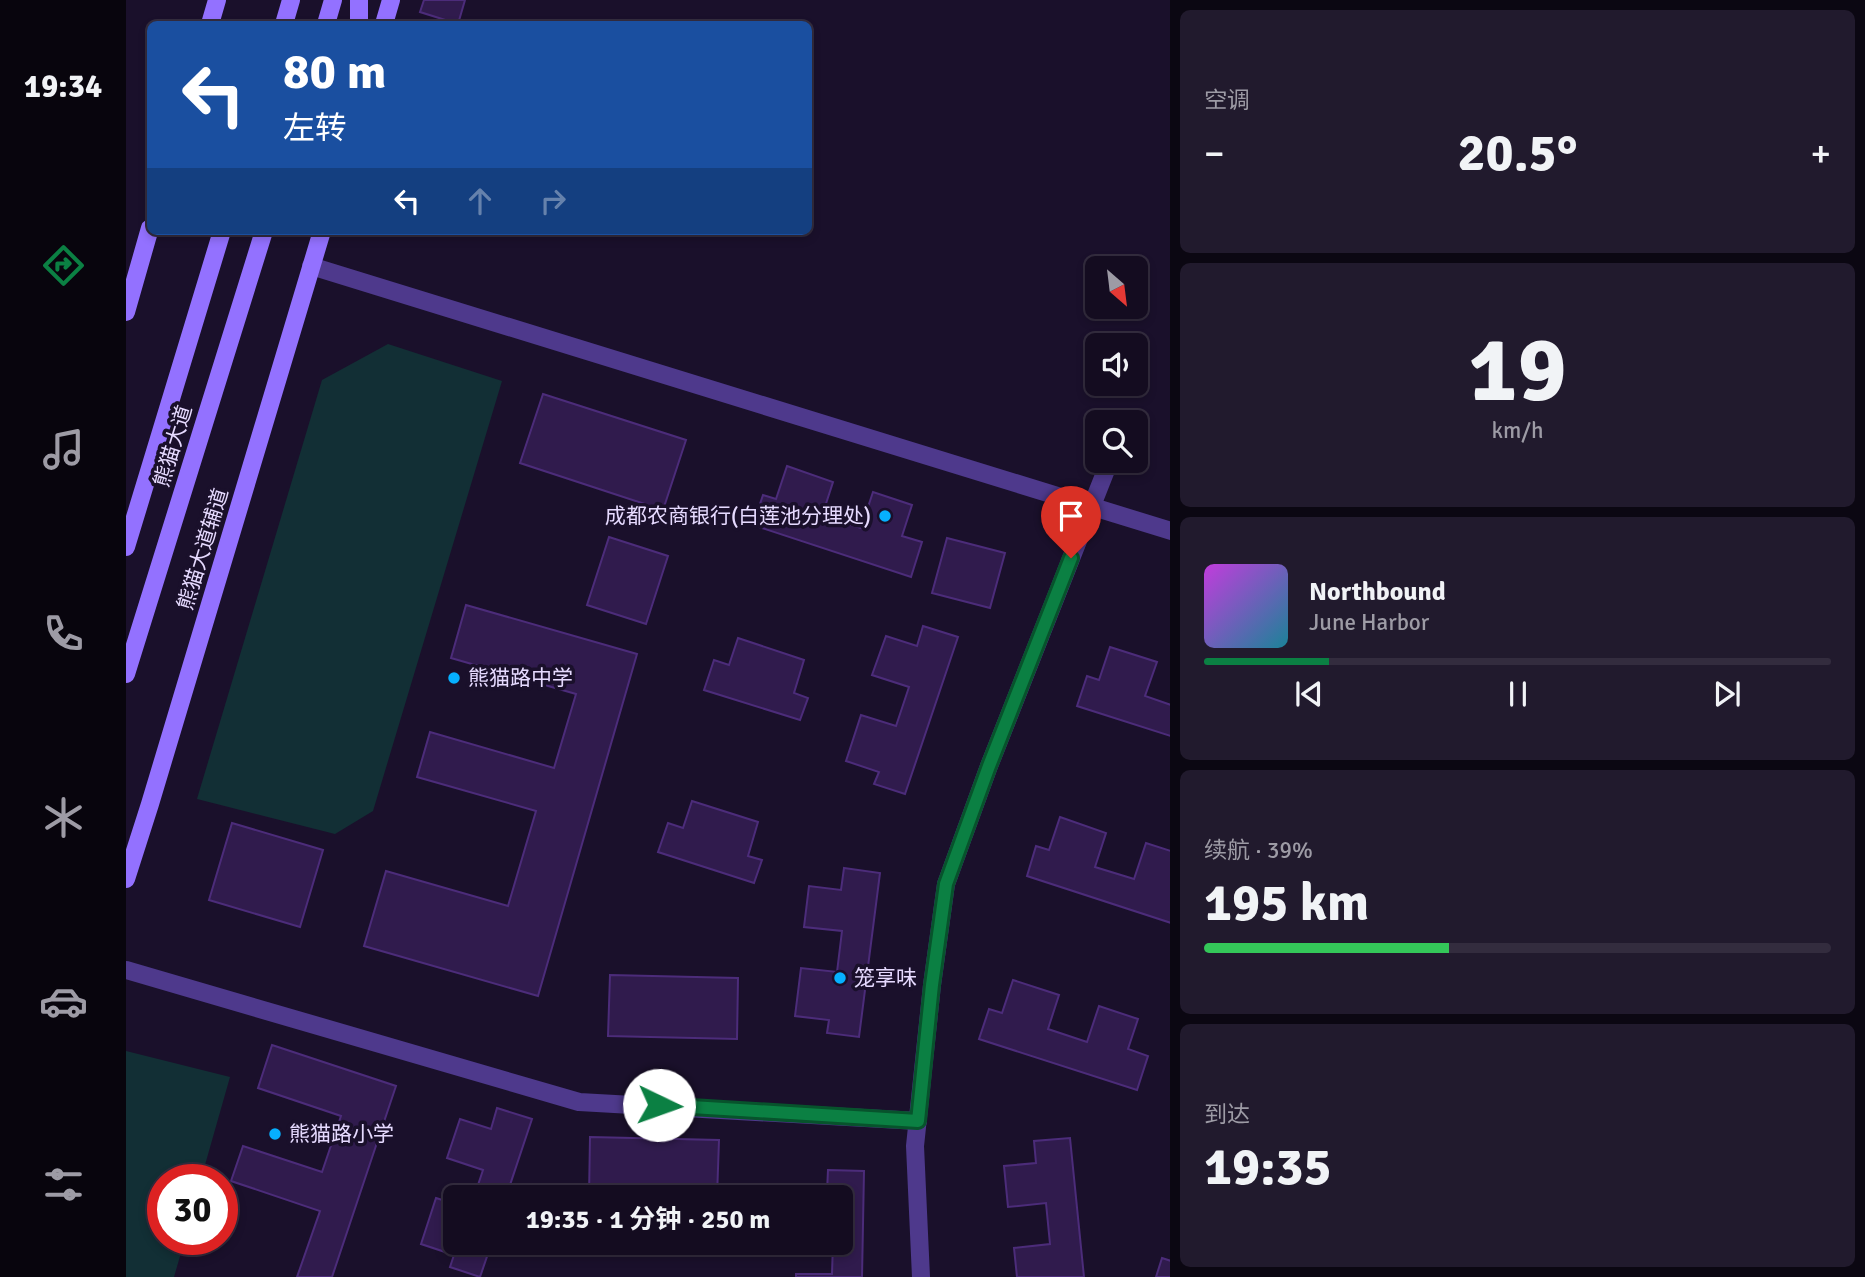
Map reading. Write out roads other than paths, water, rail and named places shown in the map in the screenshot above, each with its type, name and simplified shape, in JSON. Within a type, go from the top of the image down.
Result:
[{"type":"main road","points":[[211,21],[217,0]]},
{"type":"main road","points":[[285,21],[291,0]]},
{"type":"main road","points":[[327,21],[333,0]]},
{"type":"main road","points":[[359,0],[359,21]]},
{"type":"main road","points":[[385,21],[391,0]]},
{"type":"main road","points":[[126,312],[148,235]]},
{"type":"main road","name":"熊猫大道","points":[[126,547],[221,235]]},
{"type":"main road","name":"熊猫大道","points":[[126,674],[263,235]]},
{"type":"main road","name":"熊猫大道辅道","points":[[126,879],[320,235]]},
{"type":"main road","points":[[126,498],[148,473]]},
{"type":"street","points":[[311,266],[1170,531]]},
{"type":"street","points":[[921,1277],[915,1146],[946,884],[989,766],[1105,473]]},
{"type":"street","points":[[126,970],[579,1102],[918,1121]]},
{"type":"place","name":"成都农商银行(白莲池分理处)","points":[[885,516]]},
{"type":"place","name":"熊猫路中学","points":[[454,678]]},
{"type":"place","name":"笼享味","points":[[840,978]]},
{"type":"place","name":"熊猫路小学","points":[[275,1134]]}]
